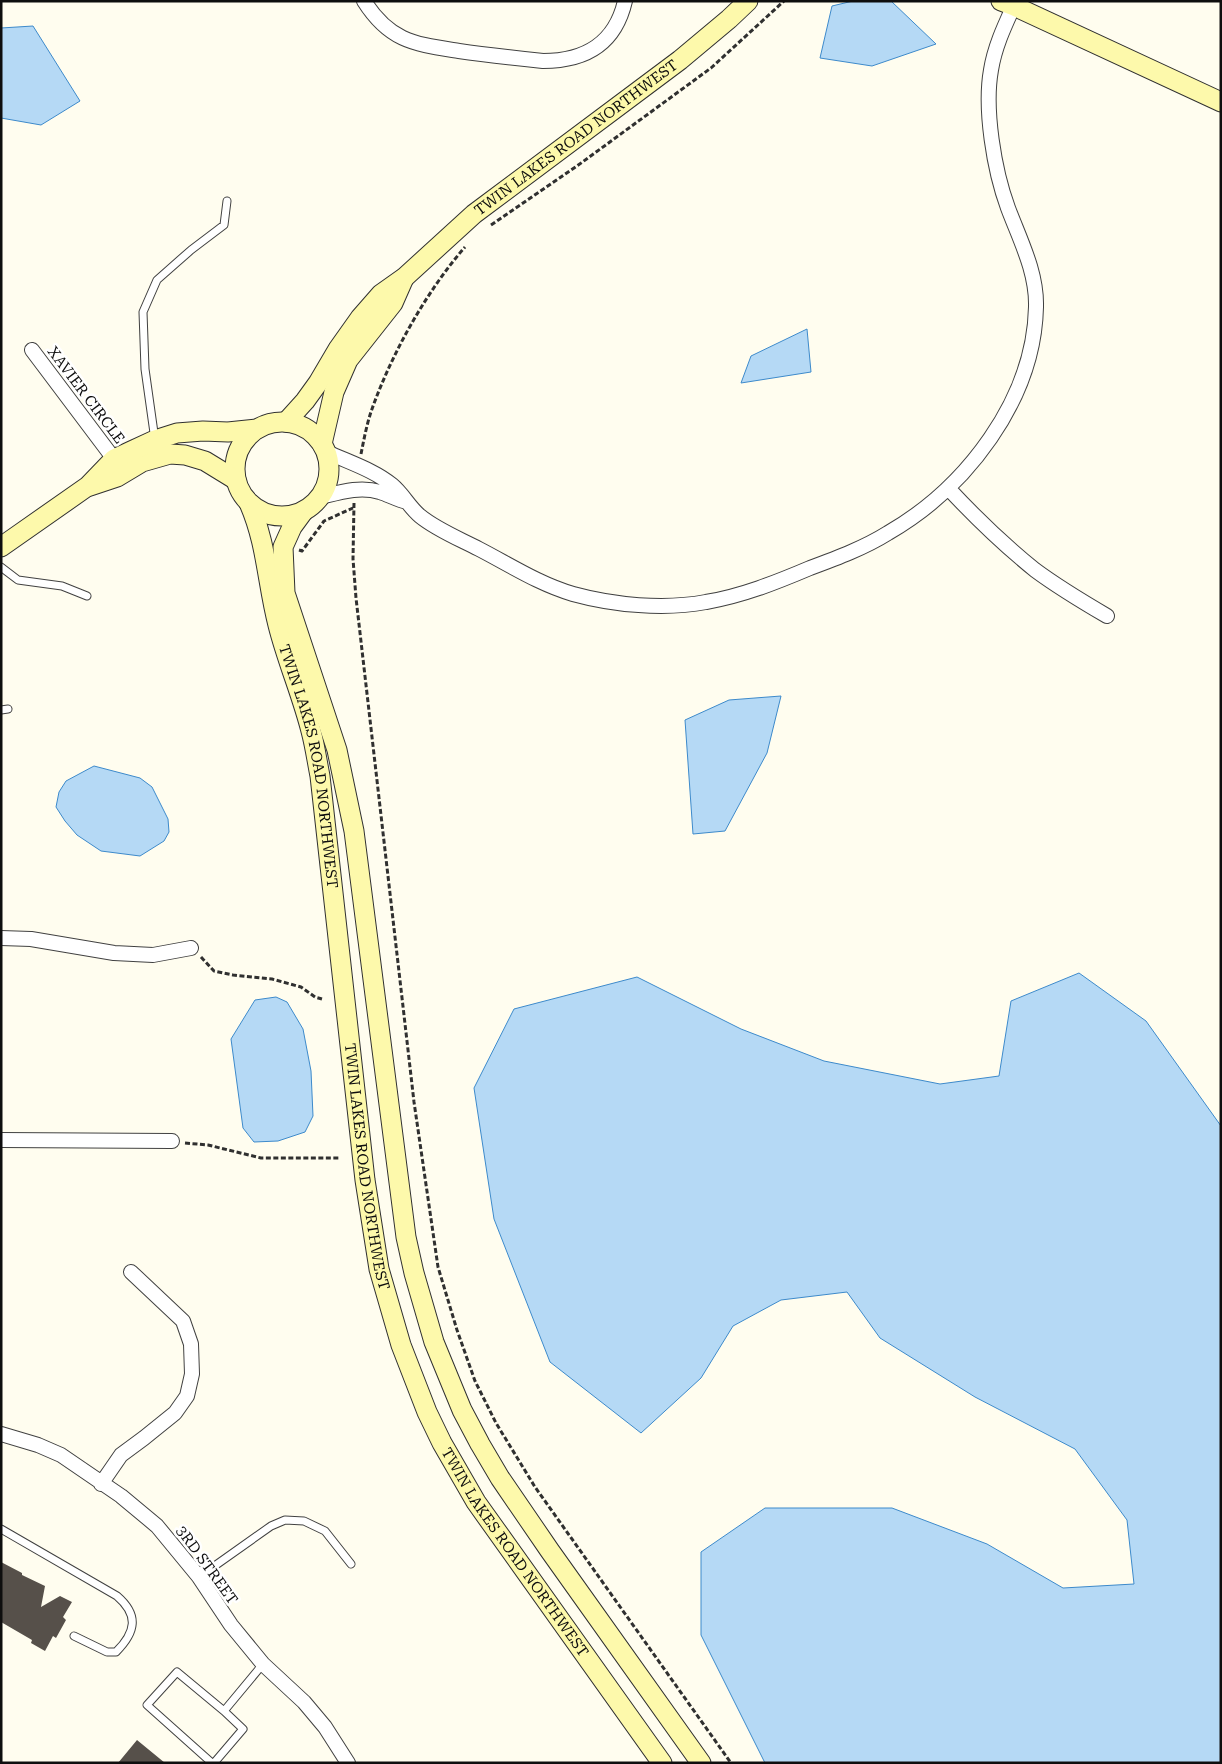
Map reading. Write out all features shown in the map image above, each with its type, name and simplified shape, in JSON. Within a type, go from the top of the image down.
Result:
[{"type":"main road","name":"TWIN LAKES ROAD NORTHWEST","points":[[286,422],[318,383],[338,349],[360,318],[382,294],[405,277],[474,214],[680,60],[729,20],[748,1]]},
{"type":"main road","points":[[1010,2],[1221,102]]},
{"type":"main road","name":"TWIN LAKES ROAD NORTHWEST","points":[[324,448],[334,392],[348,360],[393,303],[405,277]]},
{"type":"main road","points":[[286,422],[300,426],[313,433],[324,448],[330,467],[328,483],[321,497],[313,506],[303,512],[289,516],[274,516],[260,511],[249,503],[241,492],[236,480],[235,466],[239,451],[246,439],[258,429],[271,423],[286,422]]},
{"type":"main road","points":[[1,548],[88,486],[114,459],[155,440],[177,433],[203,430],[228,432],[258,429]]},
{"type":"main road","points":[[88,486],[117,477],[142,462],[170,454],[185,455],[205,461],[236,480]]},
{"type":"main road","name":"TWIN LAKES ROAD NORTHWEST","points":[[249,503],[258,523],[278,626],[311,730],[320,776],[365,1180],[380,1269],[401,1345],[442,1443],[476,1502],[662,1763]]},
{"type":"main road","name":"TWIN LAKES ROAD NORTHWEST","points":[[303,512],[292,527],[283,547],[285,593],[337,750],[354,831],[406,1237],[431,1333],[462,1410],[500,1478],[701,1763]]},
{"type":"street","points":[[364,1],[380,22],[392,33],[407,41],[422,46],[543,61],[560,61],[577,57],[592,50],[605,40],[615,28],[626,1]]},
{"type":"street","points":[[324,448],[375,473],[395,487],[406,502],[421,517],[436,527],[525,574],[574,594],[628,604],[682,605],[716,600],[778,581],[838,558],[901,526],[948,488],[990,439],[1010,404],[1027,364],[1035,322],[1035,288],[1031,269],[1000,186],[992,146],[990,122],[990,71],[1010,2]]},
{"type":"street","name":"XAVIER CIRCLE","points":[[32,350],[114,459]]},
{"type":"street","points":[[948,488],[980,523],[1036,570],[1064,590],[1107,616]]},
{"type":"street","points":[[321,497],[355,489],[379,492],[406,502]]},
{"type":"street","points":[[1,938],[31,939],[114,954],[153,955],[191,948]]},
{"type":"street","points":[[1,1140],[172,1141]]},
{"type":"street","points":[[101,1484],[121,1455],[175,1413],[187,1396],[192,1374],[191,1344],[183,1321],[131,1272]]},
{"type":"street","name":"3RD STREET","points":[[1,1434],[61,1455],[121,1496],[157,1526],[200,1577],[231,1625],[263,1664],[304,1702],[325,1727],[348,1763]]},
{"type":"lane","points":[[155,440],[145,369],[143,312],[157,280],[191,250],[224,225],[227,201]]},
{"type":"lane","points":[[1,567],[18,580],[62,586],[87,596]]},
{"type":"lane","points":[[200,1577],[271,1526],[285,1520],[304,1521],[325,1531],[351,1564]]},
{"type":"lane","points":[[1,1529],[117,1596],[130,1611],[133,1623],[132,1632],[116,1652],[107,1652],[74,1636]]},
{"type":"lane","points":[[224,1711],[263,1664]]},
{"type":"lane","points":[[177,1672],[224,1711],[243,1729],[213,1763],[147,1706],[177,1672]]},
{"type":"path","points":[[488,227],[577,166],[711,68],[784,1]]},
{"type":"path","points":[[359,462],[372,410],[388,371],[409,330],[433,290],[467,245]]},
{"type":"path","points":[[355,489],[353,543],[356,598],[413,1093],[438,1267],[456,1330],[475,1381],[496,1423],[535,1487],[731,1763]]},
{"type":"path","points":[[191,948],[214,971],[282,982],[301,987],[315,997],[322,999]]},
{"type":"path","points":[[172,1141],[208,1145],[261,1158],[339,1158]]},
{"type":"water","points":[[853,1],[891,1],[936,44],[872,66],[820,58],[832,6]]},
{"type":"water","points":[[33,26],[80,101],[41,125],[1,118],[1,28]]},
{"type":"water","points":[[807,329],[811,372],[741,383],[751,356]]},
{"type":"water","points":[[781,696],[767,753],[725,831],[693,834],[685,720],[729,700]]},
{"type":"water","points":[[94,766],[140,778],[152,787],[168,819],[169,832],[164,841],[140,856],[101,851],[77,835],[56,807],[59,792],[66,781]]},
{"type":"water","points":[[1079,973],[1146,1021],[1221,1126],[1221,1763],[765,1763],[701,1635],[701,1552],[765,1508],[892,1508],[987,1544],[1063,1588],[1134,1584],[1127,1520],[1075,1449],[975,1397],[880,1338],[847,1292],[781,1300],[733,1326],[701,1378],[641,1433],[550,1362],[494,1219],[474,1088],[514,1009],[637,977],[741,1029],[824,1061],[940,1084],[999,1076],[1011,1001]]},
{"type":"water","points":[[276,997],[287,1002],[303,1029],[311,1071],[313,1116],[305,1132],[278,1141],[254,1142],[243,1128],[231,1039],[255,1000]]},
{"type":"building","points":[[1,1562],[45,1586],[41,1607],[60,1596],[72,1602],[63,1617],[66,1620],[56,1638],[53,1636],[45,1651],[31,1643],[32,1640],[1,1622]]},
{"type":"building","points":[[137,1740],[165,1763],[118,1763]]}]
